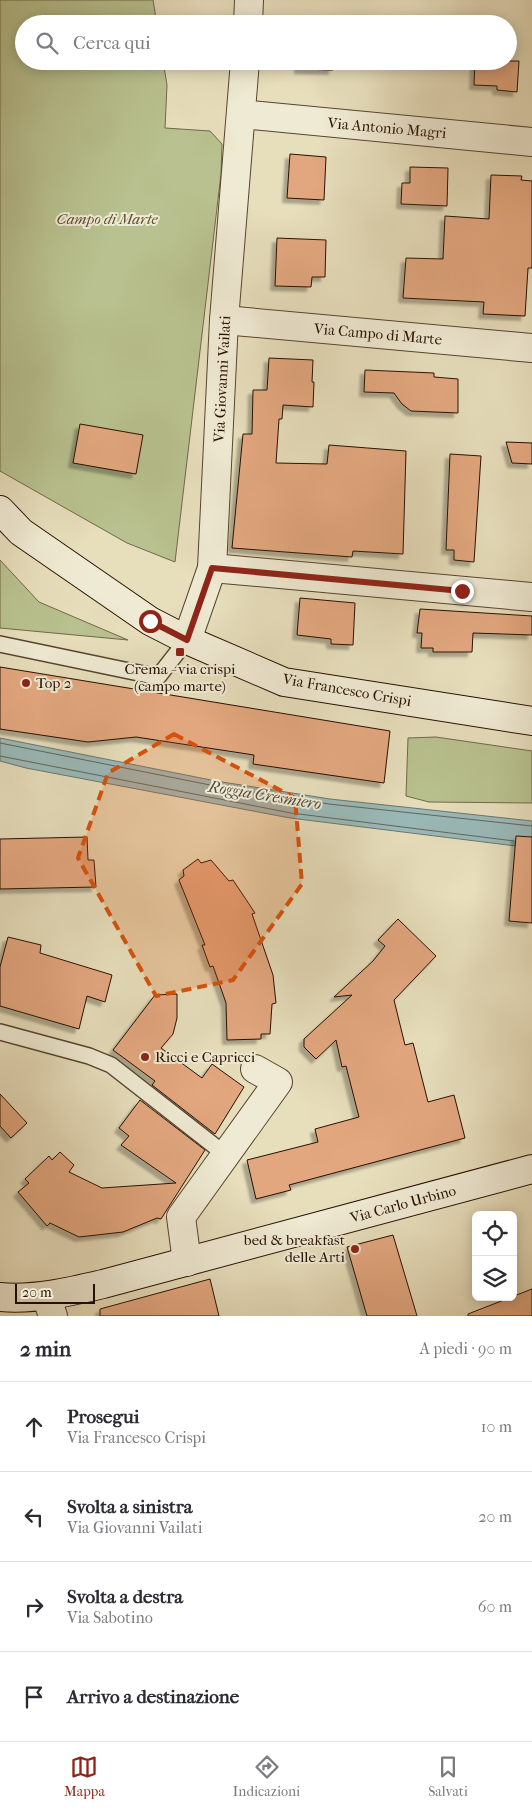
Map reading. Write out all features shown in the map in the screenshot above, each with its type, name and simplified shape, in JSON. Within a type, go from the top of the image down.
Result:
[{"type":"street","points":[[248,15],[249,0]]},
{"type":"street","name":"Via Giovanni Vailati","points":[[187,640],[212,568],[224,320],[244,70]]},
{"type":"street","name":"Via Antonio Magri","points":[[242,114],[532,142]]},
{"type":"street","name":"Via Campo di Marte","points":[[224,320],[532,348]]},
{"type":"street","name":"Via Francesco Crispi","points":[[0,510],[21,532],[150,621],[187,640],[284,682],[532,721]]},
{"type":"street","points":[[212,568],[532,597]]},
{"type":"street","points":[[187,1262],[181,1217],[278,1082],[255,1069]]},
{"type":"street","name":"Via Carlo Urbino","points":[[0,1297],[16,1298],[50,1306],[103,1284],[532,1169]]},
{"type":"lane","points":[[0,644],[158,677],[187,640]]},
{"type":"lane","points":[[0,1032],[89,1056],[111,1066],[226,1155]]},
{"type":"highlighted area","points":[[174,734],[295,798],[302,884],[233,980],[156,996],[78,858],[108,773]]},
{"type":"green space","name":"Campo di Marte","points":[[0,0],[153,0],[156,15],[15,15],[15,70],[164,70],[167,85],[165,128],[210,131],[222,144],[221,174],[175,562],[127,543],[0,471]]},
{"type":"green space","points":[[0,560],[39,602],[128,640],[0,628]]},
{"type":"green space","points":[[436,737],[532,751],[532,803],[429,802],[406,796],[408,738]]},
{"type":"water","name":"Roggia Cresmiero","points":[[0,738],[216,781],[330,799],[532,821],[532,848],[290,818],[26,768],[0,761]]},
{"type":"building","points":[[517,61],[519,61],[517,92],[497,90],[497,86],[474,85],[475,70],[517,70]]},
{"type":"building","points":[[290,154],[326,157],[324,200],[287,198]]},
{"type":"building","points":[[410,167],[448,168],[447,206],[401,204],[402,183],[410,183]]},
{"type":"building","points":[[491,175],[522,176],[521,180],[532,181],[532,268],[528,268],[525,316],[483,314],[484,302],[403,298],[406,258],[443,259],[445,216],[489,219]]},
{"type":"building","points":[[277,238],[326,240],[325,277],[312,277],[311,287],[275,286]]},
{"type":"building","points":[[269,358],[313,360],[313,407],[283,405],[282,419],[279,419],[276,463],[327,464],[329,445],[406,451],[403,554],[353,551],[352,557],[232,548],[243,434],[252,434],[253,390],[267,390]]},
{"type":"building","points":[[365,370],[434,373],[434,377],[458,379],[458,413],[411,411],[402,404],[394,393],[364,392]]},
{"type":"building","points":[[80,424],[143,435],[136,474],[73,463]]},
{"type":"building","points":[[506,442],[532,443],[532,464],[512,463]]},
{"type":"building","points":[[450,454],[481,456],[474,562],[454,560],[454,550],[446,550]]},
{"type":"building","points":[[300,598],[355,603],[353,645],[331,644],[331,639],[297,635]]},
{"type":"building","points":[[420,609],[532,616],[532,635],[473,633],[472,652],[433,652],[433,648],[421,648],[422,633],[417,633]]},
{"type":"building","points":[[0,667],[390,731],[384,783],[253,764],[254,755],[136,737],[88,742],[0,729]]},
{"type":"building","points":[[516,836],[532,837],[532,923],[509,921]]},
{"type":"building","points":[[87,837],[88,860],[94,860],[96,887],[0,889],[0,839]]},
{"type":"building","points":[[198,859],[201,863],[211,860],[229,881],[233,880],[255,913],[252,914],[273,975],[276,1003],[272,1004],[270,1034],[261,1034],[261,1039],[227,1040],[226,1003],[213,966],[210,967],[202,945],[205,945],[179,880],[184,876],[183,870]]},
{"type":"building","points":[[398,919],[436,956],[394,1000],[405,1045],[413,1043],[428,1102],[454,1095],[465,1138],[289,1185],[291,1190],[256,1199],[247,1160],[318,1142],[315,1129],[359,1117],[346,1066],[342,1067],[336,1040],[316,1059],[304,1047],[304,1039],[352,995],[334,997],[373,961],[385,946],[378,940]]},
{"type":"building","points":[[8,937],[41,945],[40,953],[112,975],[105,1002],[87,996],[79,1029],[0,1006],[0,967]]},
{"type":"building","points":[[177,994],[177,1018],[173,1034],[161,1048],[202,1078],[212,1064],[244,1087],[215,1134],[152,1085],[155,1081],[113,1050],[155,995]]},
{"type":"building","points":[[0,1094],[27,1123],[11,1138],[0,1126]]},
{"type":"building","points":[[140,1100],[205,1150],[161,1219],[157,1218],[123,1232],[79,1237],[50,1223],[47,1226],[18,1192],[29,1183],[25,1179],[49,1156],[52,1160],[60,1152],[74,1165],[69,1172],[102,1188],[176,1183],[121,1145],[129,1136],[119,1128]]},
{"type":"building","points":[[393,1235],[417,1316],[367,1316],[347,1247]]},
{"type":"building","points":[[210,1279],[219,1316],[100,1316],[100,1309]]},
{"type":"building","points":[[532,1289],[532,1316],[468,1316],[468,1314],[501,1301],[517,1301],[517,1295]]},
{"type":"place","name":"Crema - via crispi (campo marte)","points":[[180,652]]},
{"type":"place","name":"Top 2","points":[[26,683]]},
{"type":"place","name":"Ricci e Capricci","points":[[145,1057]]},
{"type":"place","name":"bed & breakfast delle Arti","points":[[355,1249]]},
{"type":"route","points":[[150,621],[187,640],[212,568],[462,591]]}]
